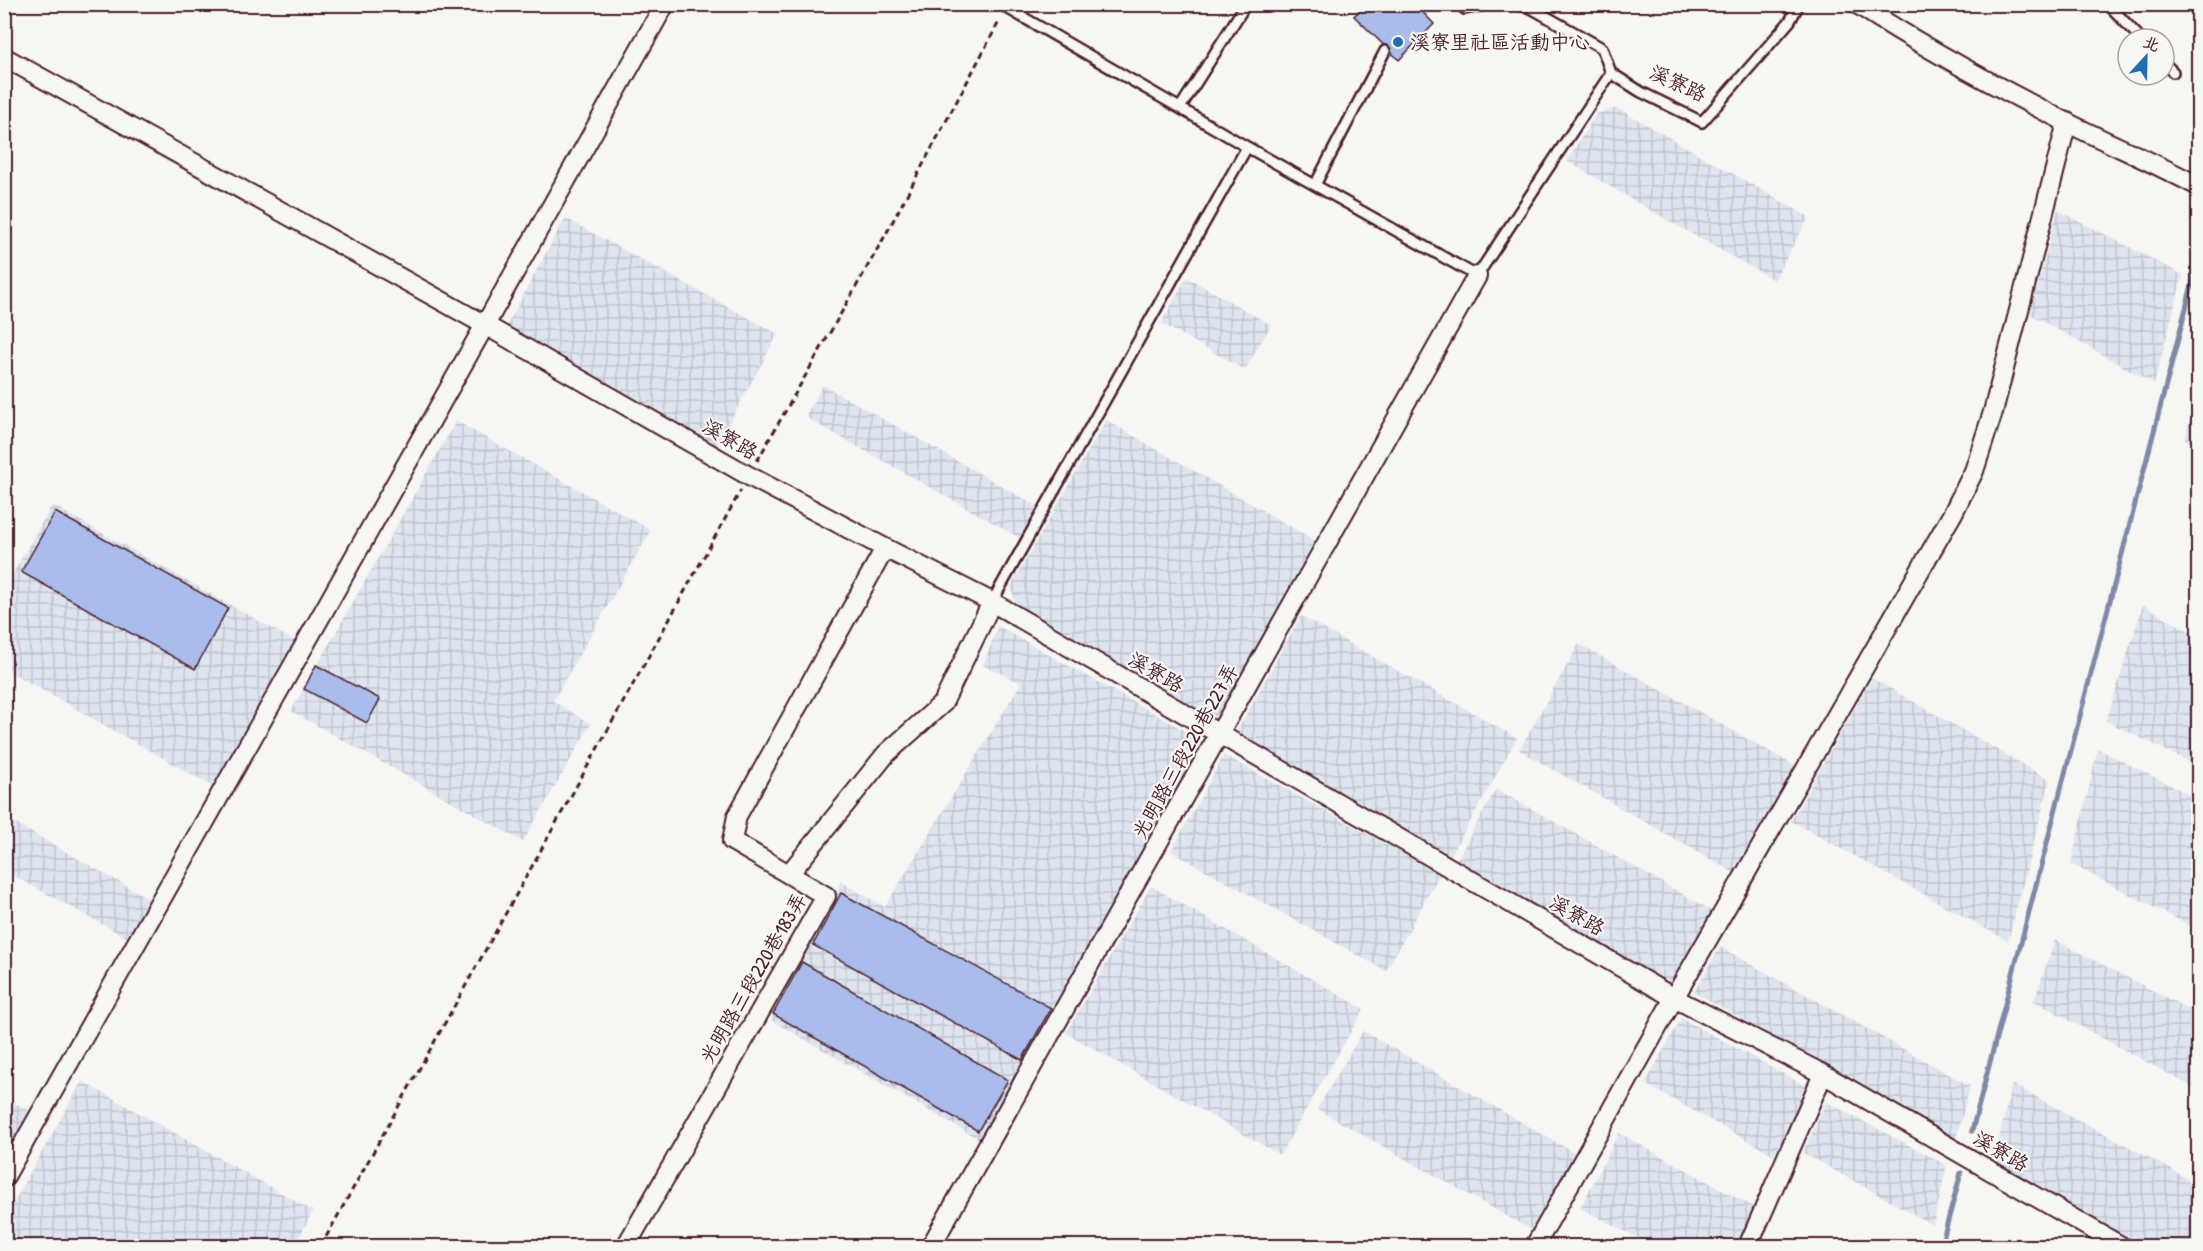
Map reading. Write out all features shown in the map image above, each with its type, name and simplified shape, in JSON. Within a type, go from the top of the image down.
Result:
[{"type":"street","points":[[4,1178],[665,4]]},
{"type":"street","points":[[1857,4],[1917,42],[2067,122],[2146,158],[2199,186]]},
{"type":"street","name":"溪寮路","points":[[4,57],[485,325],[749,476],[992,602],[1674,998],[1823,1074],[2121,1246]]},
{"type":"street","points":[[1535,1246],[1674,998],[1947,524],[1974,471],[1993,412],[2067,122]]},
{"type":"street","name":"光明路三段220巷227弄","points":[[931,1246],[1477,276]]},
{"type":"street","name":"光明路三段220巷183弄","points":[[626,1246],[826,896],[732,841],[737,816],[885,548]]},
{"type":"street","points":[[789,874],[886,754],[943,704],[992,602]]},
{"type":"street","points":[[1748,1246],[1823,1074]]},
{"type":"lane","points":[[1180,108],[1246,4]]},
{"type":"lane","points":[[1459,4],[1465,9],[1490,4]]},
{"type":"lane","points":[[1007,8],[1246,147],[1477,276],[1611,73],[1602,48],[1531,8],[1515,4]]},
{"type":"lane","name":"溪寮路","points":[[1611,73],[1641,92],[1702,122],[1790,21],[1799,4]]},
{"type":"lane","points":[[2108,4],[2130,27]]},
{"type":"lane","points":[[1315,185],[1385,51]]},
{"type":"lane","points":[[992,602],[1246,147]]},
{"type":"path","points":[[321,1246],[886,234],[1007,8]]},
{"type":"shaded area","points":[[1617,108],[1809,217],[1774,280],[1567,161],[1596,114]]},
{"type":"shaded area","points":[[2058,210],[2183,275],[2154,384],[2030,314]]},
{"type":"shaded area","points":[[565,218],[778,334],[714,451],[511,334],[506,327]]},
{"type":"shaded area","points":[[1187,277],[1271,325],[1245,370],[1161,323]]},
{"type":"shaded area","points":[[823,385],[1037,506],[1020,538],[805,417]]},
{"type":"shaded area","points":[[2198,387],[2198,446],[2185,439]]},
{"type":"shaded area","points":[[1106,420],[1319,543],[1221,716],[1196,721],[1019,615],[1011,586]]},
{"type":"shaded area","points":[[456,421],[651,530],[553,701],[591,724],[523,842],[291,711]]},
{"type":"shaded area","points":[[52,505],[296,642],[214,787],[5,669],[5,587]]},
{"type":"shaded area","points":[[2143,605],[2198,636],[2198,766],[2106,721]]},
{"type":"shaded area","points":[[1301,616],[1517,738],[1449,859],[1233,738]]},
{"type":"shaded area","points":[[998,626],[1205,742],[980,1140],[771,1020],[841,882],[885,907],[1021,683],[983,665]]},
{"type":"shaded area","points":[[1579,644],[1799,768],[1738,875],[1519,750]]},
{"type":"shaded area","points":[[1872,678],[2050,780],[2008,941],[1791,821]]},
{"type":"shaded area","points":[[2098,749],[2198,799],[2198,930],[2071,864]]},
{"type":"shaded area","points":[[1224,755],[1440,874],[1386,971],[1171,851]]},
{"type":"shaded area","points":[[1496,789],[1716,913],[1675,986],[1456,861]]},
{"type":"shaded area","points":[[4,817],[153,901],[129,939],[5,871]]},
{"type":"shaded area","points":[[1151,886],[1364,1009],[1280,1155],[1066,1033]]},
{"type":"shaded area","points":[[2055,940],[2198,1014],[2198,1090],[2034,1001]]},
{"type":"shaded area","points":[[1720,947],[1970,1086],[1956,1139],[1694,992]]},
{"type":"shaded area","points":[[1681,1018],[1811,1089],[1781,1159],[1645,1084]]},
{"type":"shaded area","points":[[1363,1031],[1580,1156],[1533,1231],[1317,1109]]},
{"type":"shaded area","points":[[82,1081],[313,1211],[295,1246],[20,1246],[5,1238],[5,1218]]},
{"type":"shaded area","points":[[2012,1084],[2198,1184],[2198,1246],[2137,1246],[1992,1168]]},
{"type":"shaded area","points":[[9,1100],[30,1111],[5,1156],[5,1112]]},
{"type":"shaded area","points":[[1826,1102],[1947,1165],[1933,1225],[1803,1153]]},
{"type":"shaded area","points":[[1619,1133],[1759,1210],[1743,1246],[1654,1246],[1580,1208]]},
{"type":"building","name":"溪寮里社區活動中心","points":[[1366,4],[1415,4],[1434,24],[1399,60],[1354,16]]},
{"type":"building","points":[[55,512],[228,608],[195,669],[21,572]]},
{"type":"building","points":[[316,665],[380,699],[367,723],[304,689]]},
{"type":"building","points":[[841,893],[1051,1008],[1022,1060],[813,945]]},
{"type":"building","points":[[802,962],[1008,1080],[978,1131],[773,1014]]},
{"type":"waterway","points":[[1972,1131],[2198,262]]},
{"type":"waterway","points":[[1941,1246],[1961,1173]]},
{"type":"place","name":"溪寮里社區活動中心","points":[[1398,42]]}]
